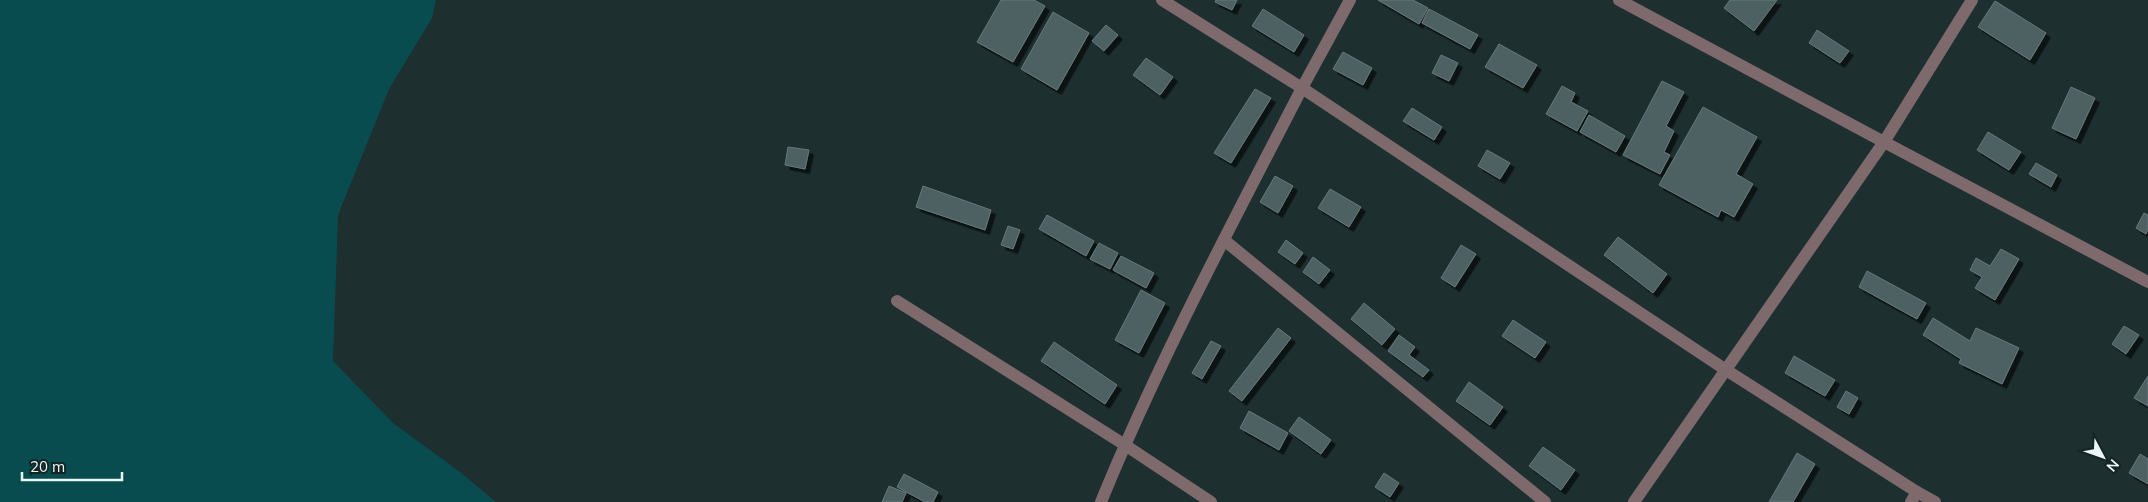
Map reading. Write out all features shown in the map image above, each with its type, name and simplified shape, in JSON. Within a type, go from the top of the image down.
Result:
[{"type":"street","points":[[1162,0],[1302,88],[1914,497],[1935,502]]},
{"type":"street","points":[[1101,502],[1125,445],[1224,240],[1302,88],[1350,0]]},
{"type":"street","points":[[1619,0],[2148,282]]},
{"type":"street","points":[[1634,502],[1884,142],[1972,0]]},
{"type":"street","points":[[1224,240],[1546,502]]},
{"type":"street","points":[[897,301],[1125,445],[1211,502]]},
{"type":"water","points":[[0,0],[436,0],[432,18],[389,89],[338,215],[333,361],[393,423],[460,472],[496,502],[0,502]]},
{"type":"building","points":[[1001,0],[1034,0],[1045,6],[1013,62],[977,42]]},
{"type":"building","points":[[1216,0],[1237,0],[1232,10],[1215,2]]},
{"type":"building","points":[[1378,0],[1413,0],[1428,8],[1419,24]]},
{"type":"building","points":[[1730,0],[1777,0],[1754,31],[1724,8]]},
{"type":"building","points":[[1995,1],[2046,33],[2030,60],[1978,27]]},
{"type":"building","points":[[1263,9],[1304,35],[1294,52],[1252,26]]},
{"type":"building","points":[[1429,9],[1478,35],[1470,49],[1422,23]]},
{"type":"building","points":[[1053,12],[1089,33],[1057,90],[1021,69]]},
{"type":"building","points":[[1106,25],[1118,35],[1104,51],[1092,41]]},
{"type":"building","points":[[1817,30],[1849,51],[1840,63],[1809,43]]},
{"type":"building","points":[[1499,44],[1537,65],[1523,88],[1485,67]]},
{"type":"building","points":[[1343,52],[1372,68],[1363,85],[1333,69]]},
{"type":"building","points":[[1441,55],[1458,63],[1449,81],[1432,73]]},
{"type":"building","points":[[1146,58],[1173,77],[1160,95],[1133,75]]},
{"type":"building","points":[[1662,81],[1684,92],[1666,126],[1674,131],[1664,152],[1670,155],[1660,174],[1623,155]]},
{"type":"building","points":[[1562,86],[1575,93],[1571,102],[1588,111],[1577,131],[1546,114]]},
{"type":"building","points":[[2071,87],[2095,98],[2076,139],[2052,128]]},
{"type":"building","points":[[1255,89],[1271,98],[1231,163],[1214,153]]},
{"type":"building","points":[[1703,107],[1757,137],[1736,174],[1753,184],[1734,217],[1721,210],[1718,217],[1659,185]]},
{"type":"building","points":[[1412,108],[1442,127],[1434,140],[1403,121]]},
{"type":"building","points":[[1589,115],[1625,136],[1616,152],[1580,132]]},
{"type":"building","points":[[1988,132],[2021,152],[2009,170],[1977,150]]},
{"type":"building","points":[[788,147],[809,150],[805,169],[785,165]]},
{"type":"building","points":[[1487,150],[1510,163],[1500,179],[1478,166]]},
{"type":"building","points":[[2036,163],[2057,175],[2051,187],[2029,174]]},
{"type":"building","points":[[1275,176],[1293,186],[1278,213],[1260,202]]},
{"type":"building","points":[[923,186],[991,210],[985,230],[916,207]]},
{"type":"building","points":[[1330,189],[1361,207],[1349,227],[1318,208]]},
{"type":"building","points":[[2144,213],[2148,215],[2146,234],[2136,228]]},
{"type":"building","points":[[1047,215],[1094,241],[1086,256],[1039,229]]},
{"type":"building","points":[[1008,226],[1020,230],[1013,249],[1001,245]]},
{"type":"building","points":[[1618,237],[1667,274],[1653,293],[1604,255]]},
{"type":"building","points":[[1286,240],[1303,253],[1295,264],[1278,252]]},
{"type":"building","points":[[1099,243],[1118,253],[1110,269],[1090,259]]},
{"type":"building","points":[[1461,245],[1476,254],[1455,287],[1441,278]]},
{"type":"building","points":[[2001,249],[2019,259],[1995,300],[1975,288],[1982,277],[1970,270],[1976,258],[1990,266]]},
{"type":"building","points":[[1121,256],[1154,273],[1146,288],[1113,270]]},
{"type":"building","points":[[1313,257],[1330,270],[1319,284],[1303,272]]},
{"type":"building","points":[[1867,271],[1926,303],[1917,319],[1859,287]]},
{"type":"building","points":[[1141,290],[1165,303],[1139,353],[1115,340]]},
{"type":"building","points":[[1364,303],[1395,329],[1382,345],[1351,319]]},
{"type":"building","points":[[1933,318],[1970,341],[1976,328],[2019,348],[2002,384],[1959,363],[1961,359],[1923,335]]},
{"type":"building","points":[[1513,320],[1546,342],[1535,358],[1502,336]]},
{"type":"building","points":[[2124,326],[2139,335],[2126,354],[2112,344]]},
{"type":"building","points":[[1278,328],[1291,338],[1242,401],[1229,391]]},
{"type":"building","points":[[1399,335],[1415,347],[1409,355],[1429,370],[1423,377],[1388,351]]},
{"type":"building","points":[[1211,341],[1221,346],[1202,379],[1192,373]]},
{"type":"building","points":[[1054,342],[1117,385],[1105,404],[1041,361]]},
{"type":"building","points":[[1794,356],[1835,380],[1825,396],[1785,373]]},
{"type":"building","points":[[2148,376],[2148,406],[2134,398]]},
{"type":"building","points":[[1469,382],[1503,407],[1490,425],[1456,401]]},
{"type":"building","points":[[1846,391],[1858,398],[1849,414],[1837,407]]},
{"type":"building","points":[[1249,411],[1288,433],[1279,450],[1240,428]]},
{"type":"building","points":[[1299,417],[1331,440],[1321,454],[1289,431]]},
{"type":"building","points":[[1543,447],[1575,470],[1561,490],[1529,466]]},
{"type":"building","points":[[1797,453],[1815,464],[1793,502],[1769,502]]},
{"type":"building","points":[[2140,454],[2148,459],[2148,484],[2129,473]]},
{"type":"building","points":[[1384,473],[1399,483],[1390,497],[1375,487]]},
{"type":"building","points":[[904,474],[938,492],[933,502],[925,502],[897,487]]},
{"type":"building","points":[[889,486],[906,493],[902,502],[882,502]]}]
